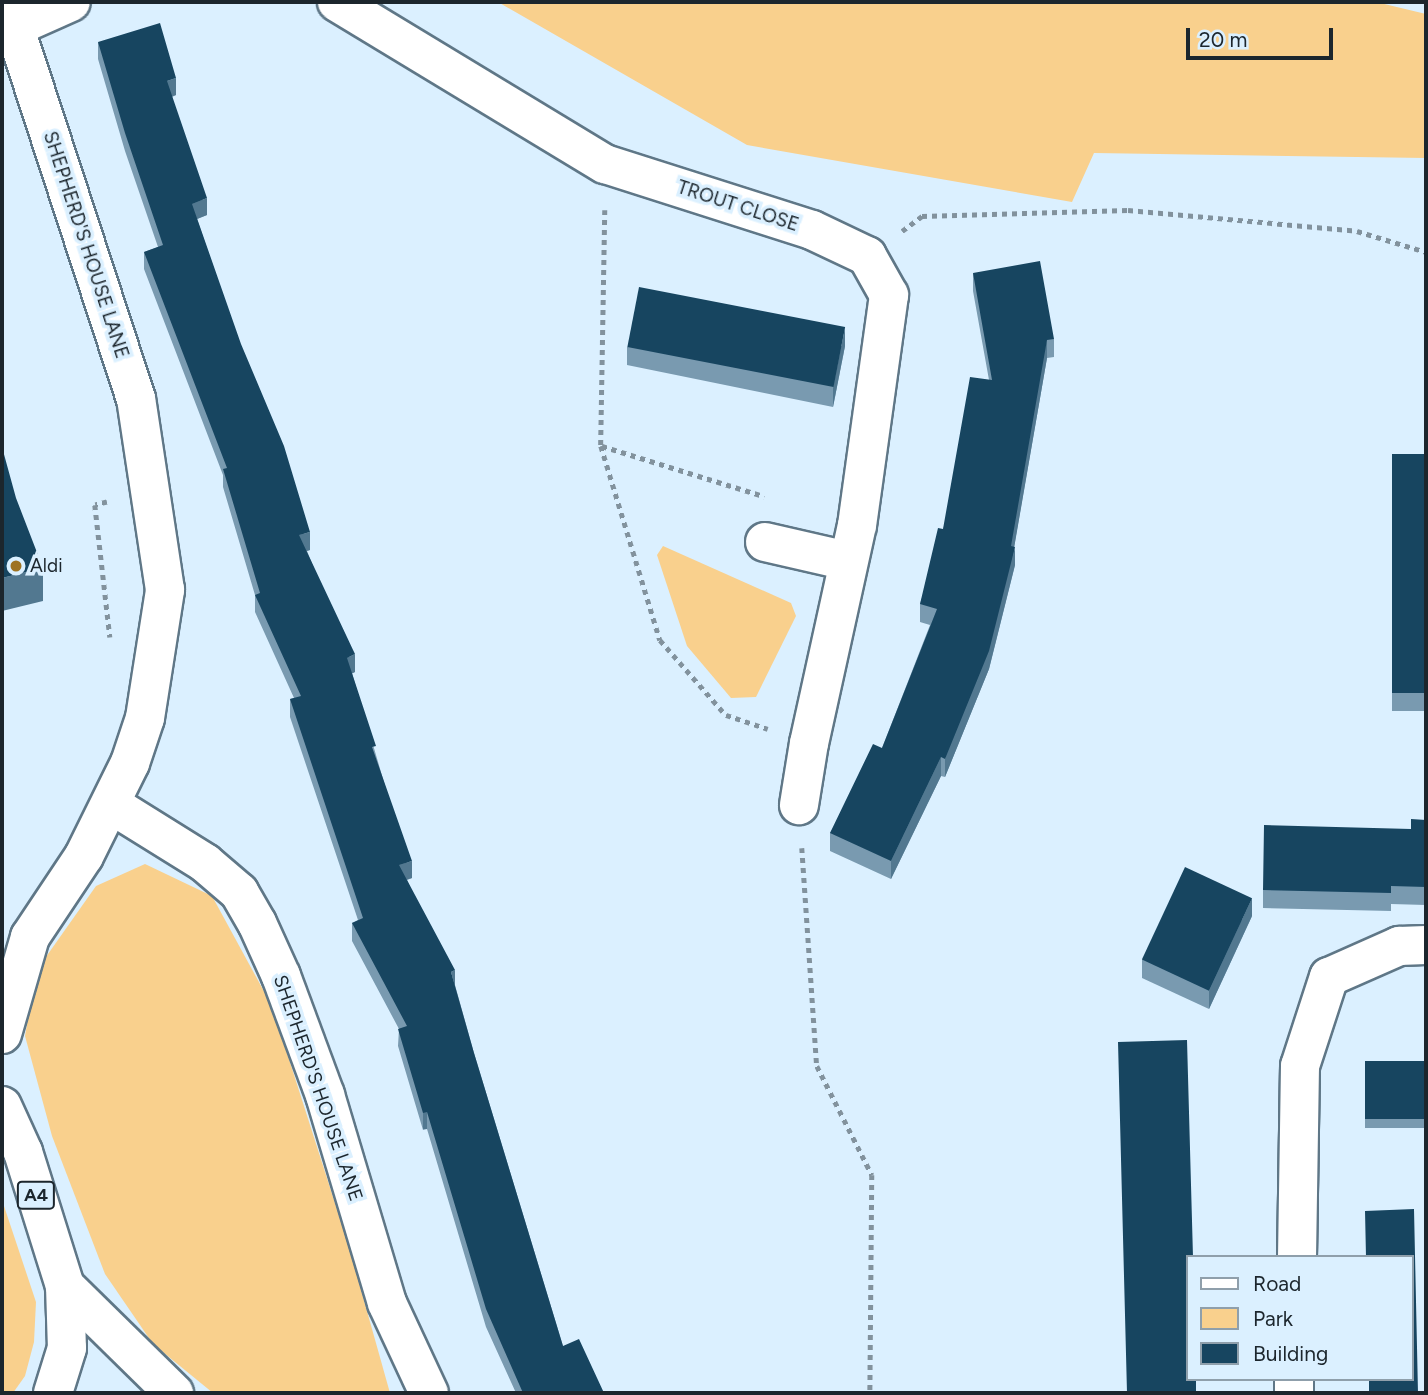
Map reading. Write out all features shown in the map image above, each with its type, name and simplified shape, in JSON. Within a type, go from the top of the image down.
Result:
[{"type":"street","points":[[10,14],[71,2]]},
{"type":"street","name":"TROUT CLOSE","points":[[337,2],[606,164],[812,230],[867,256]]},
{"type":"street","name":"SHEPHERD'S HOUSE LANE","points":[[2,1034],[16,946],[84,856],[112,805],[145,718],[165,590],[136,399],[10,14]]},
{"type":"street","points":[[799,805],[809,743],[857,524],[889,295],[867,256]]},
{"type":"street","points":[[765,542],[848,561]]},
{"type":"street","name":"SHEPHERD'S HOUSE LANE","points":[[112,805],[205,863],[239,892],[257,923],[281,976],[325,1095],[387,1303],[429,1393]]},
{"type":"street","points":[[1297,1255],[1300,1066],[1329,977],[1399,946],[1426,946]]},
{"type":"street","name":"A4","points":[[2,1106],[23,1152],[65,1286],[67,1349],[53,1393]]},
{"type":"street","name":"A4","points":[[65,1286],[174,1393]]},
{"type":"path","points":[[606,164],[601,446],[660,640],[726,715],[809,743]]},
{"type":"path","points":[[867,256],[922,216],[1128,210],[1357,231],[1426,252]]},
{"type":"path","points":[[601,446],[767,497]]},
{"type":"path","points":[[111,645],[95,505],[150,493]]},
{"type":"path","points":[[799,805],[817,1066],[872,1175],[870,1393]]},
{"type":"green space","points":[[498,2],[1376,2],[1426,14],[1426,158],[1094,153],[1072,202],[747,145]]},
{"type":"green space","points":[[663,546],[791,603],[796,616],[756,697],[731,698],[687,646],[657,555]]},
{"type":"green space","points":[[145,864],[212,896],[272,1006],[349,1247],[390,1393],[213,1393],[153,1344],[105,1274],[52,1136],[25,1036],[36,971],[96,886]]},
{"type":"green space","points":[[2,1200],[36,1302],[34,1342],[25,1376],[13,1393],[2,1393]]},
{"type":"building","points":[[160,23],[176,78],[167,81],[207,198],[192,204],[241,344],[284,446],[310,532],[299,535],[355,654],[347,658],[376,746],[372,747],[412,861],[399,865],[455,970],[451,972],[474,1053],[563,1346],[579,1339],[604,1393],[523,1393],[486,1309],[427,1112],[423,1113],[398,1029],[407,1026],[352,923],[363,918],[290,699],[301,696],[255,595],[260,593],[223,469],[227,468],[144,252],[163,245],[98,42]]},
{"type":"building","points":[[1040,261],[1054,339],[1047,340],[1011,546],[1015,547],[989,651],[945,759],[941,757],[891,861],[830,833],[873,744],[882,748],[937,609],[920,604],[938,528],[943,529],[970,377],[992,380],[973,273]]},
{"type":"building","points":[[639,287],[845,327],[834,387],[627,347]]},
{"type":"building","points":[[2,447],[16,498],[43,568],[2,578]]},
{"type":"building","points":[[1392,454],[1426,454],[1426,693],[1392,693]]},
{"type":"building","points":[[1411,819],[1426,820],[1426,887],[1391,886],[1391,893],[1263,890],[1264,825],[1411,829]]},
{"type":"building","points":[[1185,867],[1252,898],[1209,991],[1142,959]]},
{"type":"building","points":[[1187,1040],[1193,1255],[1186,1255],[1186,1381],[1196,1381],[1196,1393],[1127,1393],[1118,1042]]},
{"type":"building","points":[[1365,1061],[1426,1061],[1426,1119],[1365,1119]]},
{"type":"building","points":[[1414,1209],[1418,1393],[1369,1393],[1369,1381],[1414,1381],[1414,1255],[1366,1255],[1365,1211]]},
{"type":"place","name":"Aldi","points":[[16,566]]}]
